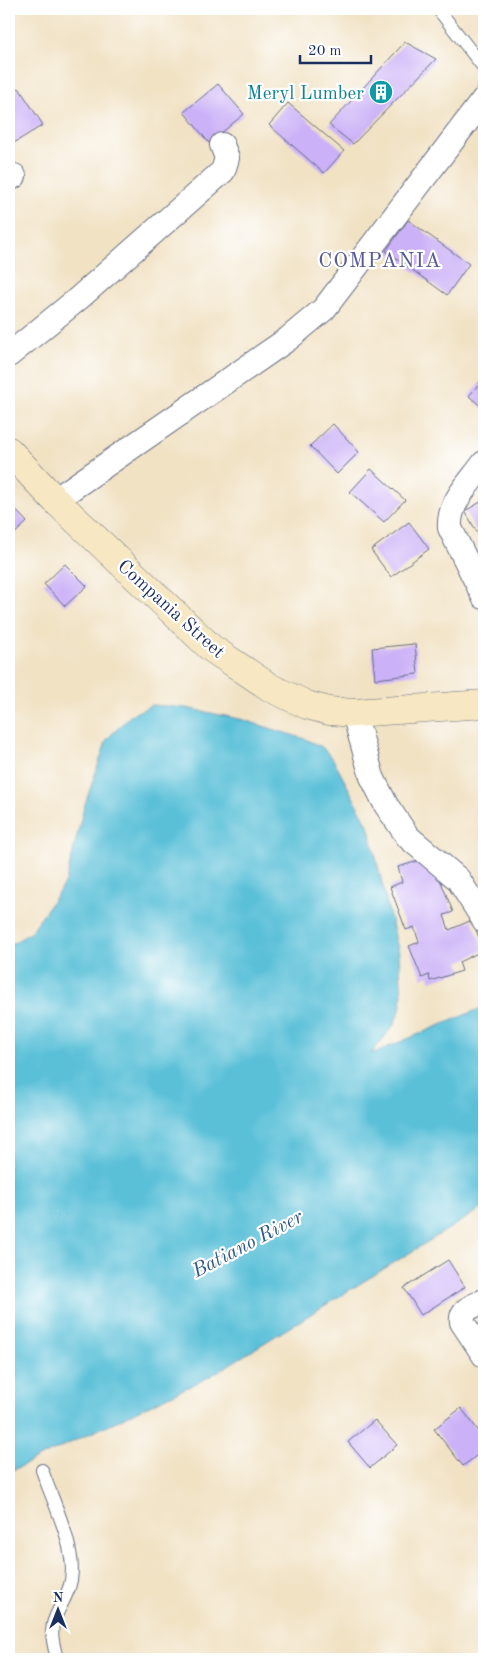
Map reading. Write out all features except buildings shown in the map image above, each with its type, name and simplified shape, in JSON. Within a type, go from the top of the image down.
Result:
[{"type":"street","points":[[55,500],[288,339],[324,309],[484,99]]},
{"type":"street","points":[[9,355],[79,298],[223,170],[227,158],[222,145]]},
{"type":"street","name":"Compania Street","points":[[9,451],[55,500],[212,648],[271,688],[307,705],[329,711],[354,713],[484,704]]},
{"type":"street","points":[[484,463],[453,505],[449,516],[450,528],[484,597]]},
{"type":"street","points":[[354,713],[372,777],[386,805],[408,837],[458,879],[484,920]]},
{"type":"street","points":[[484,1300],[466,1310],[461,1318],[484,1355]]},
{"type":"lane","points":[[438,9],[484,68]]},
{"type":"lane","points":[[42,1470],[70,1551],[72,1579],[63,1603],[54,1619],[52,1634],[57,1659]]},
{"type":"water","name":"Batiano River","points":[[152,705],[186,708],[240,719],[305,739],[322,747],[333,759],[368,825],[399,953],[402,997],[400,1010],[393,1026],[371,1054],[484,1007],[484,1207],[209,1377],[9,1472],[9,946],[31,932],[66,881],[84,807],[107,739],[131,715]]},
{"type":"place","name":"Meryl Lumber","points":[[381,92]]},
{"type":"district","name":"COMPANIA","points":[[380,260]]}]
